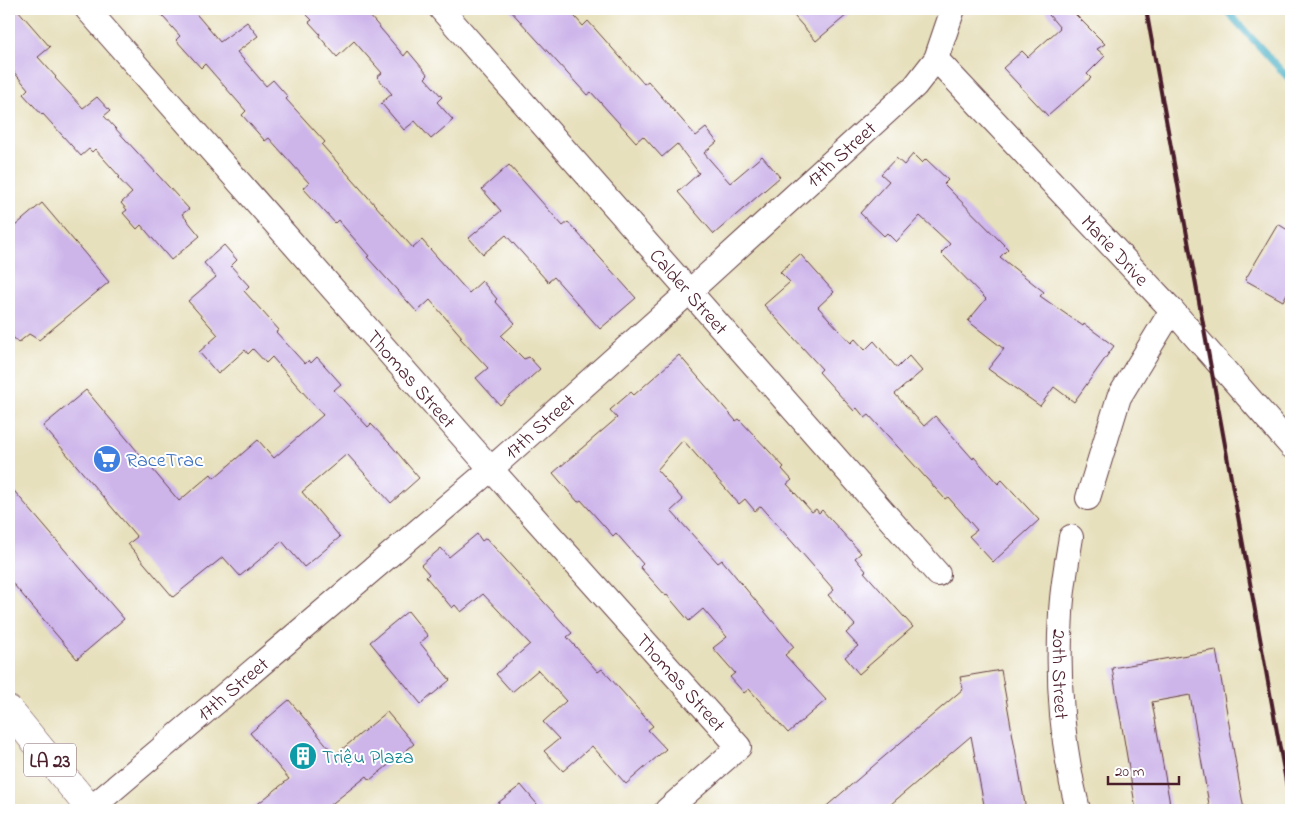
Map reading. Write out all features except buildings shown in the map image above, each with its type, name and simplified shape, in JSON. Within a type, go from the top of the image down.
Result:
[{"type":"highway","name":"LA 23","points":[[9,710],[90,810]]},
{"type":"street","name":"Thomas Street","points":[[87,9],[738,748],[667,810]]},
{"type":"street","name":"Calder Street","points":[[441,9],[938,574]]},
{"type":"street","name":"17th Street","points":[[90,810],[491,469],[916,86],[936,59],[953,9]]},
{"type":"street","name":"Marie Drive","points":[[936,59],[1172,310],[1291,446]]},
{"type":"street","points":[[1088,498],[1119,397],[1172,310]]},
{"type":"street","name":"20th Street","points":[[1071,537],[1061,613],[1060,690],[1070,778],[1078,810]]},
{"type":"waterway","points":[[1225,9],[1291,81]]},
{"type":"railway","points":[[1146,9],[1291,809]]},
{"type":"place","name":"RaceTrac","points":[[107,459]]},
{"type":"place","name":"Triệu Plaza","points":[[303,756]]}]
